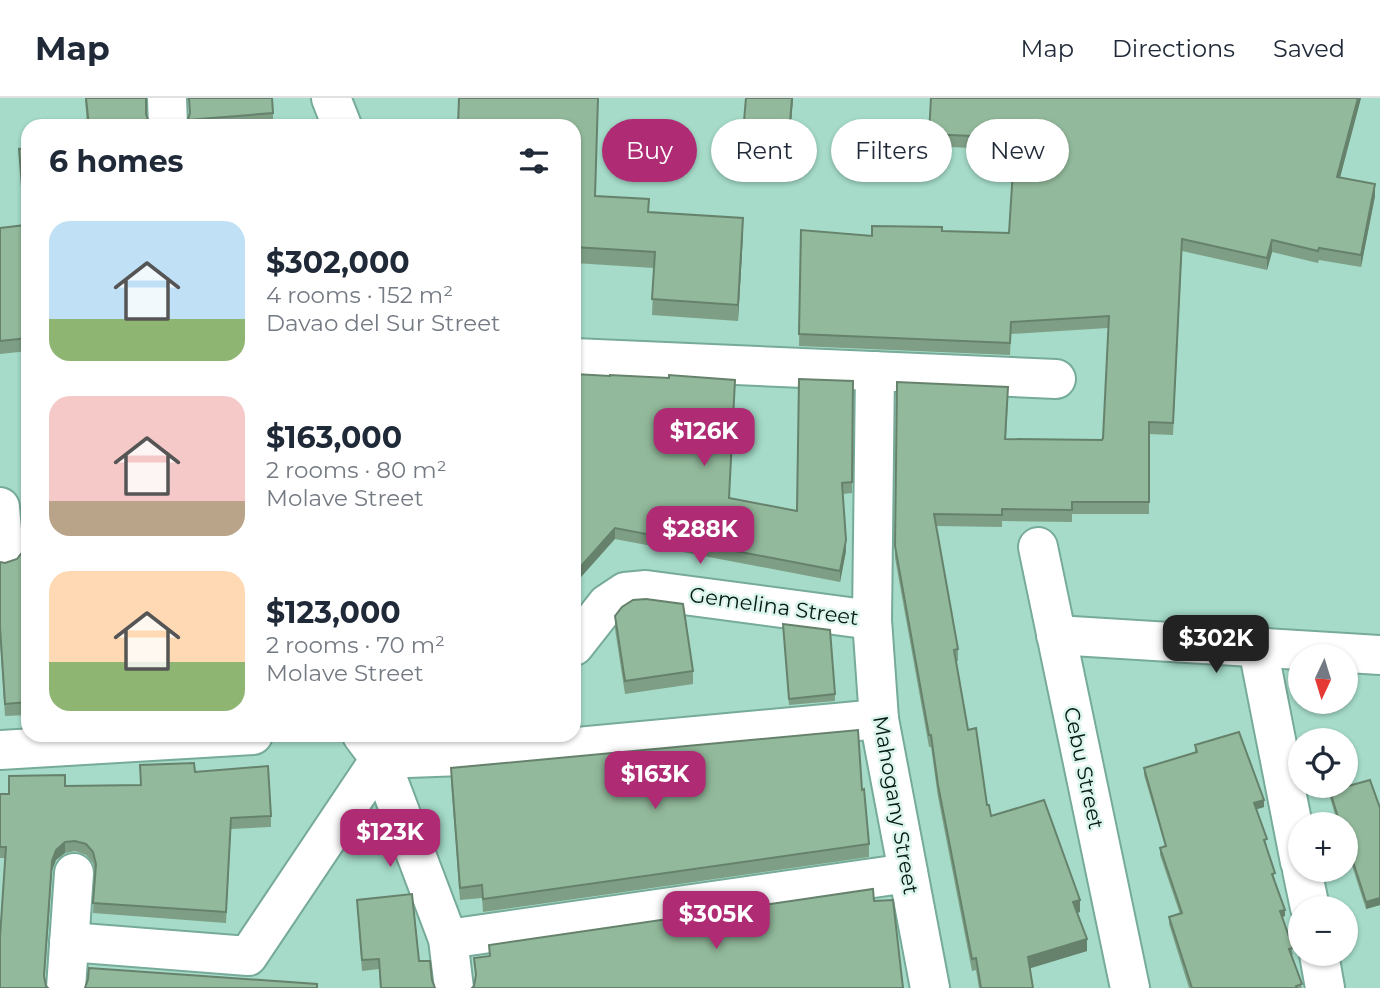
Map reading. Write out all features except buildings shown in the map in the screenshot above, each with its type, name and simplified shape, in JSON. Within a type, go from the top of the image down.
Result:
[{"type":"street","points":[[167,98],[168,119]]},
{"type":"street","points":[[331,98],[339,119]]},
{"type":"street","points":[[581,358],[1056,379]]},
{"type":"street","name":"Mahogany Street","points":[[875,371],[872,620],[879,719],[930,988]]},
{"type":"street","points":[[0,507],[11,554]]},
{"type":"street","name":"Cebu Street","points":[[1038,547],[1130,988]]},
{"type":"street","name":"Gemelina Street","points":[[581,637],[607,604],[625,592],[646,590],[872,620]]},
{"type":"street","points":[[1056,635],[1380,655]]},
{"type":"street","points":[[1258,648],[1290,812]]},
{"type":"street","points":[[581,739],[879,719]]},
{"type":"street","points":[[0,750],[135,742]]},
{"type":"street","points":[[371,747],[542,742]]},
{"type":"street","points":[[371,747],[448,939],[454,988]]},
{"type":"street","points":[[69,942],[248,957],[371,747]]},
{"type":"street","points":[[66,988],[74,873]]},
{"type":"street","points":[[448,939],[908,873]]},
{"type":"street","points":[[1321,966],[1325,988]]}]
